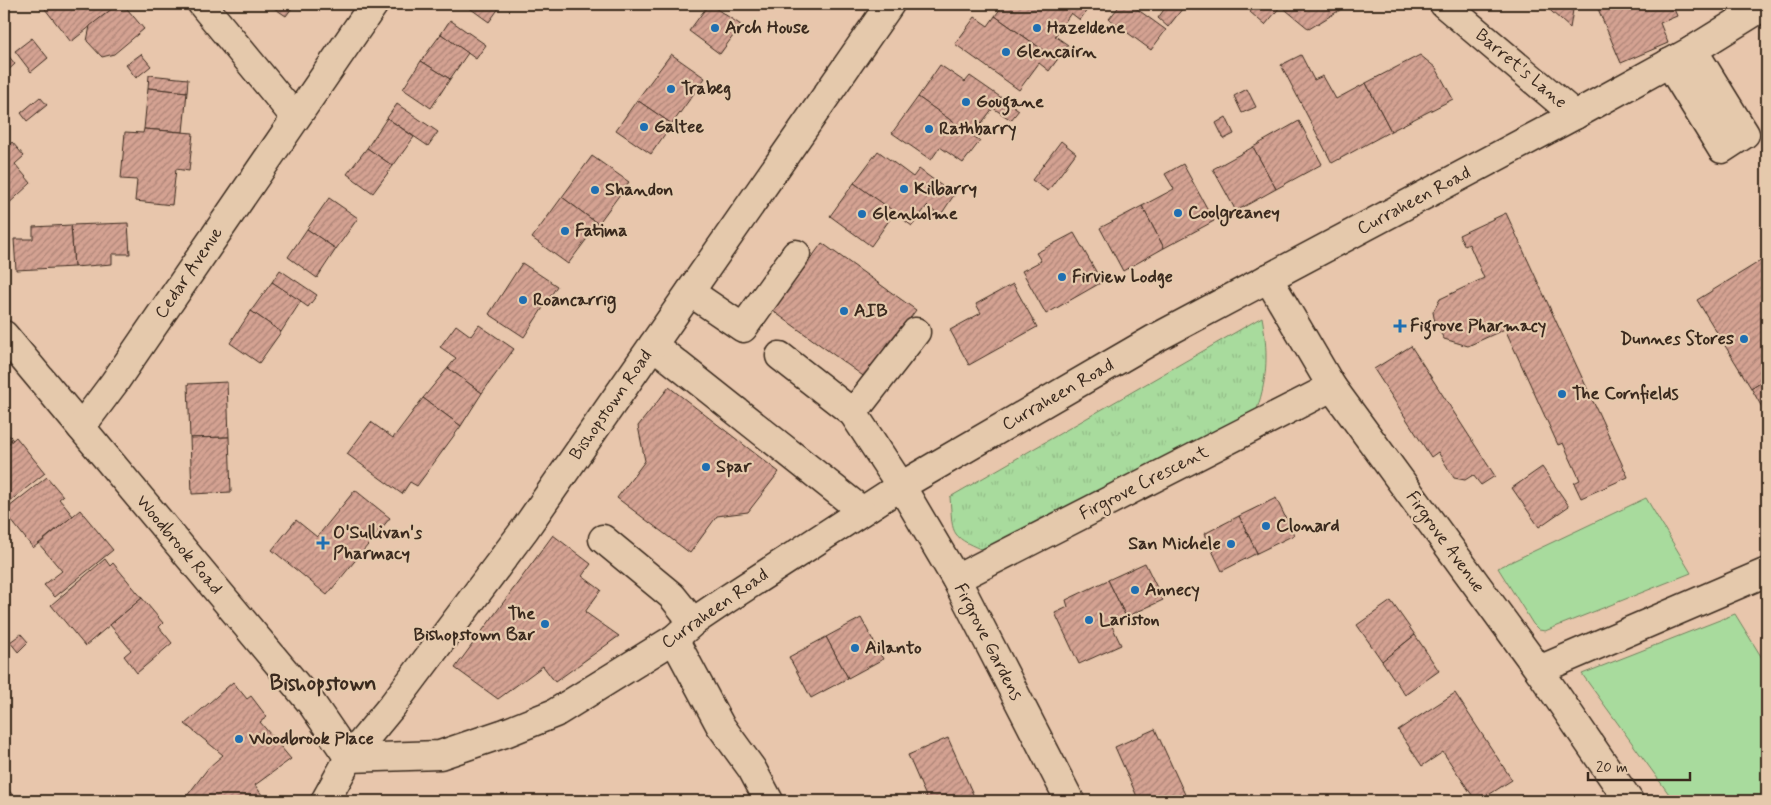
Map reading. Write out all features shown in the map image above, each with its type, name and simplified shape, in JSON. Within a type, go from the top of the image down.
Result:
[{"type":"street","points":[[202,4],[295,117]]},
{"type":"street","name":"Cedar Avenue","points":[[81,427],[114,383],[374,4]]},
{"type":"street","name":"Bishopstown Road","points":[[325,801],[349,758],[392,706],[525,529],[890,4]]},
{"type":"street","name":"Barret's Lane","points":[[1444,4],[1575,115]]},
{"type":"street","name":"Curraheen Road","points":[[349,758],[440,755],[505,733],[555,713],[683,630],[861,510],[901,486],[1154,339],[1575,115],[1693,50],[1767,4]]},
{"type":"street","points":[[1668,63],[1722,149],[1745,134],[1693,50]]},
{"type":"street","points":[[690,292],[743,328],[796,254]]},
{"type":"street","name":"Firgrove Avenue","points":[[1268,278],[1332,388],[1539,670],[1629,801]]},
{"type":"street","points":[[853,413],[916,332]]},
{"type":"street","name":"Woodbrook Road","points":[[4,335],[312,704],[349,758]]},
{"type":"street","points":[[653,345],[861,510]]},
{"type":"street","name":"Firgrove Gardens","points":[[780,356],[853,413],[901,486],[956,579],[1070,801]]},
{"type":"street","name":"Firgrove Crescent","points":[[956,579],[1332,388]]},
{"type":"street","points":[[603,539],[672,596],[683,630],[720,725],[752,769],[769,801]]},
{"type":"street","points":[[1539,670],[1767,572]]},
{"type":"green space","points":[[1262,317],[1266,363],[1261,397],[1257,409],[983,550],[964,541],[954,531],[950,497]]},
{"type":"green space","points":[[1646,498],[1691,573],[1545,631],[1539,630],[1533,624],[1498,568]]},
{"type":"green space","points":[[1735,614],[1767,666],[1767,801],[1674,801],[1582,674]]},
{"type":"building","points":[[51,4],[118,4],[71,42],[45,9]]},
{"type":"building","points":[[118,4],[123,4],[144,29],[114,54],[102,57],[87,41],[90,26]]},
{"type":"building","points":[[268,4],[295,4],[286,16]]},
{"type":"building","points":[[464,4],[502,4],[489,22]]},
{"type":"building","name":"Arch House","points":[[709,4],[741,25],[720,54],[689,31]]},
{"type":"building","name":"Hazeldene","points":[[1004,4],[1084,4],[1089,7],[1080,20],[1071,13],[1055,36],[1068,45],[1057,60],[995,16]]},
{"type":"building","points":[[1121,4],[1130,4],[1166,30],[1151,50],[1109,19]]},
{"type":"building","points":[[1168,4],[1186,4],[1168,27],[1158,18]]},
{"type":"building","points":[[1257,4],[1348,5],[1309,29],[1281,6],[1265,25],[1250,12]]},
{"type":"building","points":[[1543,4],[1574,4],[1570,28]]},
{"type":"building","points":[[1596,4],[1672,4],[1677,16],[1660,23],[1668,43],[1621,63]]},
{"type":"building","name":"Glencairn","points":[[995,16],[1057,60],[1049,71],[1039,63],[1019,90],[955,44],[975,17],[988,26]]},
{"type":"building","points":[[450,20],[486,45],[476,59],[441,34]]},
{"type":"building","points":[[441,34],[468,53],[450,79],[421,61]]},
{"type":"building","points":[[32,38],[48,58],[31,72],[15,51]]},
{"type":"building","points":[[7,54],[15,64],[4,74],[4,57]]},
{"type":"building","points":[[141,54],[151,66],[136,78],[126,65]]},
{"type":"building","name":"Trabeg","points":[[671,54],[705,78],[672,124],[637,100]]},
{"type":"building","points":[[1301,55],[1314,80],[1323,76],[1336,99],[1366,83],[1391,131],[1332,163],[1281,65]]},
{"type":"building","points":[[1420,55],[1436,68],[1453,99],[1391,131],[1366,83]]},
{"type":"building","points":[[421,61],[450,79],[431,108],[403,89]]},
{"type":"building","name":"Gougane","points":[[940,65],[965,82],[970,76],[1019,110],[1011,120],[993,108],[972,136],[918,97]]},
{"type":"building","points":[[149,75],[188,79],[187,92],[148,88]]},
{"type":"building","points":[[148,88],[187,92],[183,132],[144,129]]},
{"type":"building","points":[[1247,89],[1256,107],[1242,113],[1234,96]]},
{"type":"building","points":[[40,97],[47,105],[27,121],[21,113]]},
{"type":"building","name":"Rathbarry","points":[[918,97],[980,141],[963,163],[940,147],[931,160],[892,133]]},
{"type":"building","name":"Galtee","points":[[637,100],[672,124],[651,154],[616,130]]},
{"type":"building","points":[[397,104],[438,132],[428,146],[387,118]]},
{"type":"building","points":[[1226,117],[1234,134],[1224,139],[1216,123]]},
{"type":"building","points":[[387,118],[414,137],[393,166],[367,148]]},
{"type":"building","points":[[1299,121],[1322,164],[1276,189],[1253,147]]},
{"type":"building","points":[[144,129],[193,133],[189,171],[176,169],[172,205],[135,201],[137,180],[121,179],[125,132],[143,133]]},
{"type":"building","points":[[1061,141],[1076,153],[1048,191],[1032,180]]},
{"type":"building","points":[[12,142],[24,156],[15,164],[31,183],[4,208],[4,151]]},
{"type":"building","points":[[1253,147],[1276,189],[1236,211],[1213,169]]},
{"type":"building","points":[[367,148],[393,166],[373,193],[347,174]]},
{"type":"building","name":"Kilbarry","points":[[878,151],[913,177],[919,169],[954,195],[940,216],[927,206],[912,226],[854,183]]},
{"type":"building","name":"Shandon","points":[[592,156],[629,182],[598,224],[562,197]]},
{"type":"building","name":"Coolgreaney","points":[[1183,164],[1214,221],[1164,248],[1142,206],[1174,189],[1165,174]]},
{"type":"building","name":"Glenholme","points":[[854,183],[895,212],[871,246],[830,216]]},
{"type":"building","name":"Fatima","points":[[562,197],[598,224],[568,264],[532,238]]},
{"type":"building","points":[[329,198],[358,218],[336,249],[307,229]]},
{"type":"building","points":[[1142,206],[1164,248],[1123,271],[1100,228]]},
{"type":"building","name":"The Cornfields","points":[[1506,213],[1628,477],[1581,498],[1574,483],[1580,480],[1563,443],[1558,445],[1505,329],[1468,346],[1444,339],[1435,323],[1433,312],[1440,299],[1484,278],[1469,244],[1465,246],[1459,235]]},
{"type":"building","points":[[128,223],[130,254],[112,254],[112,264],[74,267],[71,225]]},
{"type":"building","points":[[71,225],[74,267],[16,270],[14,239],[33,239],[33,227]]},
{"type":"building","points":[[307,229],[336,249],[317,278],[288,257]]},
{"type":"building","name":"Firview Lodge","points":[[1074,233],[1102,282],[1046,314],[1022,271],[1041,261],[1036,253]]},
{"type":"building","name":"AIB","points":[[822,243],[916,310],[866,378],[773,311]]},
{"type":"building","name":"Dunnes Stores","points":[[1767,257],[1767,378],[1751,388],[1697,300]]},
{"type":"building","name":"Roancarrig","points":[[522,263],[557,286],[524,337],[489,314]]},
{"type":"building","points":[[280,270],[317,295],[308,307],[272,282]]},
{"type":"building","points":[[272,282],[301,301],[281,332],[251,311]]},
{"type":"building","points":[[1013,284],[1037,327],[969,365],[950,330],[981,313],[976,304]]},
{"type":"building","points":[[251,311],[281,332],[259,363],[230,343]]},
{"type":"building","points":[[456,325],[471,336],[479,325],[514,349],[482,393],[448,368],[456,358],[440,347]]},
{"type":"building","points":[[1411,346],[1495,476],[1481,485],[1473,475],[1465,480],[1454,478],[1438,452],[1431,457],[1374,369]]},
{"type":"building","points":[[448,368],[482,393],[461,426],[423,398]]},
{"type":"building","points":[[1767,378],[1767,416],[1751,388]]},
{"type":"building","points":[[227,382],[229,437],[190,438],[188,384]]},
{"type":"building","name":"Spar","points":[[669,387],[779,472],[748,512],[717,516],[690,553],[617,498],[645,461],[638,426]]},
{"type":"building","points":[[423,398],[461,426],[417,486],[410,482],[402,494],[347,454],[371,422],[393,438]]},
{"type":"building","points":[[4,430],[13,440],[4,448]]},
{"type":"building","points":[[16,437],[45,473],[4,506],[4,448]]},
{"type":"building","points":[[229,437],[231,492],[192,494],[190,438]]},
{"type":"building","points":[[1542,467],[1569,506],[1539,527],[1512,488]]},
{"type":"building","points":[[47,477],[63,496],[59,499],[73,516],[33,548],[4,511]]},
{"type":"building","name":"O'Sullivan's Pharmacy","points":[[355,490],[390,518],[327,595],[272,550],[296,520],[317,537]]},
{"type":"building","name":"Clonard","points":[[1276,498],[1294,535],[1257,553],[1239,516]]},
{"type":"building","points":[[80,510],[113,550],[55,597],[44,585],[62,571],[39,544]]},
{"type":"building","name":"San Michele","points":[[1239,516],[1257,553],[1222,571],[1204,534]]},
{"type":"building","name":"The Bishopstown Bar","points":[[553,535],[591,564],[582,576],[601,590],[585,612],[619,636],[555,682],[543,666],[498,699],[455,668]]},
{"type":"building","points":[[105,559],[110,566],[113,563],[142,598],[85,646],[51,605]]},
{"type":"building","name":"Annecy","points":[[1145,563],[1163,600],[1126,617],[1108,580]]},
{"type":"building","name":"Lariston","points":[[1108,580],[1126,617],[1111,624],[1121,645],[1079,664],[1055,613],[1068,607],[1066,600]]},
{"type":"building","points":[[142,598],[163,623],[159,627],[172,643],[137,673],[124,656],[131,650],[110,625]]},
{"type":"building","points":[[1391,601],[1415,635],[1382,661],[1357,625]]},
{"type":"building","name":"Ailanto","points":[[861,618],[883,659],[848,678],[826,637]]},
{"type":"building","points":[[21,634],[28,642],[18,652],[10,642]]},
{"type":"building","points":[[1415,635],[1439,671],[1405,695],[1382,661]]},
{"type":"building","points":[[826,637],[848,678],[811,698],[789,657]]},
{"type":"building","name":"Woodbrook Place","points":[[233,682],[247,699],[251,696],[267,717],[260,722],[291,759],[255,785],[262,795],[257,801],[183,801],[209,767],[223,755],[185,724]]},
{"type":"building","points":[[1455,693],[1512,780],[1479,801],[1476,801],[1443,752],[1422,766],[1398,730]]},
{"type":"building","points":[[1155,729],[1188,801],[1139,801],[1115,747]]},
{"type":"building","points":[[948,738],[976,801],[928,801],[908,755]]},
{"type":"building","points":[[5,786],[18,801],[4,801]]},
{"type":"place","name":"Arch House","points":[[715,28]]},
{"type":"place","name":"Hazeldene","points":[[1037,28]]},
{"type":"place","name":"Glencairn","points":[[1006,52]]},
{"type":"place","name":"Trabeg","points":[[671,89]]},
{"type":"place","name":"Gougane","points":[[966,102]]},
{"type":"place","name":"Galtee","points":[[644,127]]},
{"type":"place","name":"Rathbarry","points":[[929,129]]},
{"type":"place","name":"Kilbarry","points":[[904,189]]},
{"type":"place","name":"Shandon","points":[[595,190]]},
{"type":"place","name":"Coolgreaney","points":[[1178,213]]},
{"type":"place","name":"Glenholme","points":[[862,214]]},
{"type":"place","name":"Fatima","points":[[565,231]]},
{"type":"place","name":"Firview Lodge","points":[[1062,277]]},
{"type":"place","name":"Roancarrig","points":[[523,300]]},
{"type":"place","name":"AIB","points":[[844,311]]},
{"type":"place","name":"Figrove Pharmacy","points":[[1400,326]]},
{"type":"place","name":"Dunnes Stores","points":[[1744,339]]},
{"type":"place","name":"The Cornfields","points":[[1562,394]]},
{"type":"place","name":"Spar","points":[[706,467]]},
{"type":"place","name":"Clonard","points":[[1266,526]]},
{"type":"place","name":"O'Sullivan's Pharmacy","points":[[323,543]]},
{"type":"place","name":"San Michele","points":[[1231,544]]},
{"type":"place","name":"Annecy","points":[[1135,590]]},
{"type":"place","name":"Lariston","points":[[1089,620]]},
{"type":"place","name":"The Bishopstown Bar","points":[[545,624]]},
{"type":"place","name":"Ailanto","points":[[855,648]]},
{"type":"place","name":"Woodbrook Place","points":[[239,739]]},
{"type":"district","name":"Bishopstown","points":[[323,684]]}]
